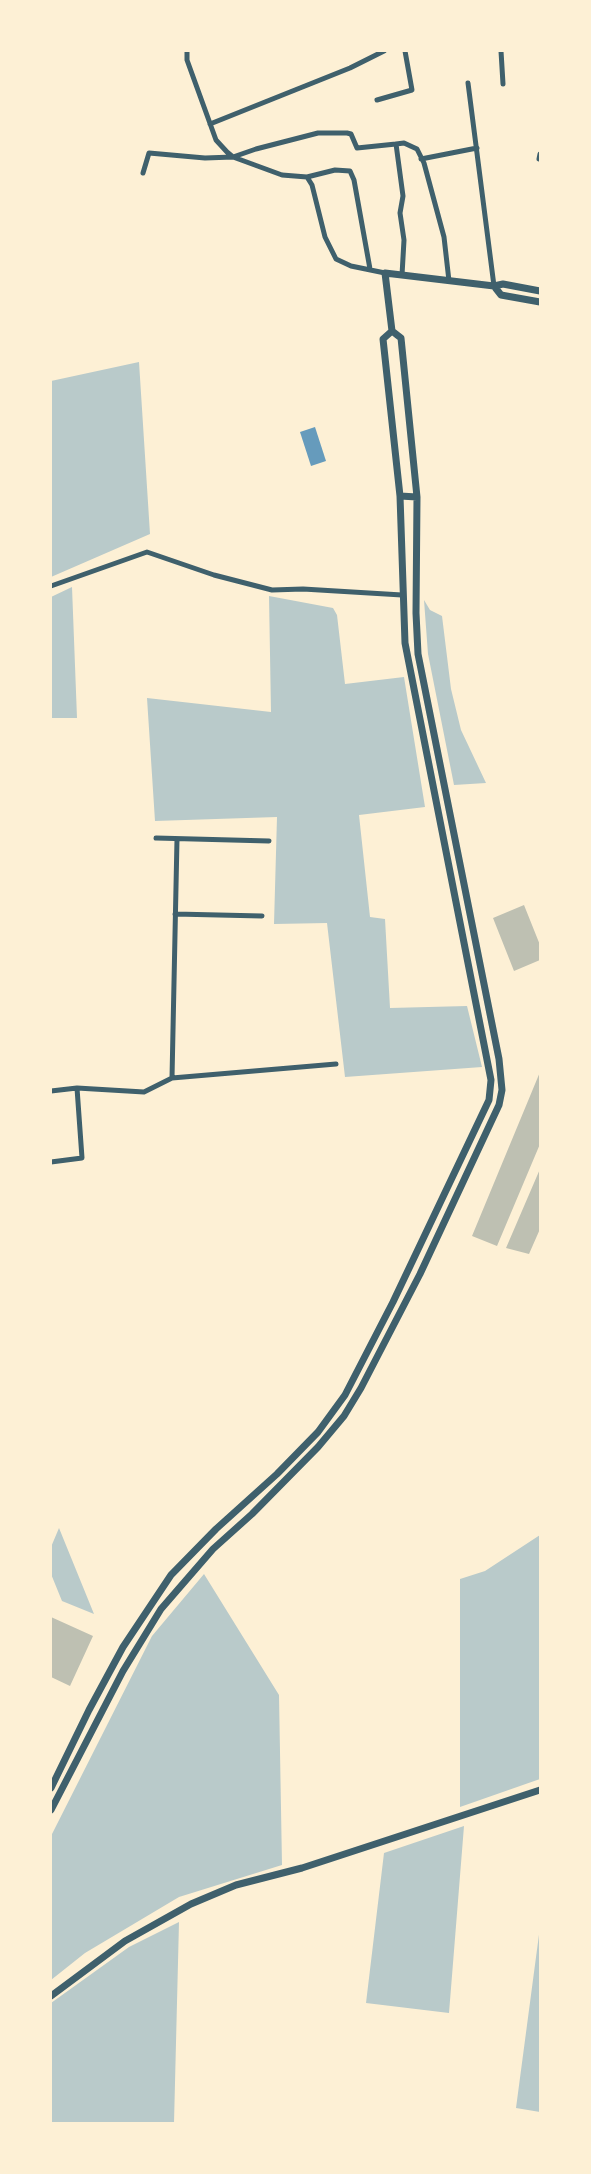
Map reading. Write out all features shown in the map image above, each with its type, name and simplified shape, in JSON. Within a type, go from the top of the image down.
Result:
[{"type":"street","points":[[187,51],[187,60],[216,140],[233,157],[282,175],[307,177],[335,170],[350,171],[354,180],[370,269]]},
{"type":"street","points":[[210,124],[350,68],[384,51]]},
{"type":"street","points":[[377,100],[412,90],[405,51]]},
{"type":"street","points":[[501,51],[503,84]]},
{"type":"street","points":[[468,83],[494,286],[501,295],[540,302]]},
{"type":"street","points":[[143,173],[149,153],[205,158],[233,157],[318,133],[351,134],[357,148],[404,143],[411,145],[417,149],[421,159],[444,237],[449,281]]},
{"type":"street","points":[[396,144],[403,196],[400,213],[404,240],[402,275]]},
{"type":"street","points":[[421,159],[477,148]]},
{"type":"street","points":[[307,177],[312,184],[325,237],[336,259],[351,266],[385,273],[494,286],[503,284],[540,291]]},
{"type":"street","points":[[51,1810],[123,1671],[161,1609],[213,1549],[318,1448],[344,1416],[403,1307],[499,1105],[502,1090],[499,1059],[418,654],[417,497],[401,338],[392,331],[385,273]]},
{"type":"street","points":[[51,1788],[123,1647],[171,1575],[216,1529],[278,1474],[318,1432],[345,1395],[393,1302],[489,1100],[491,1080],[406,652],[402,596],[400,496],[383,339],[392,331]]},
{"type":"street","points":[[400,496],[417,497]]},
{"type":"street","points":[[51,586],[147,552],[214,576],[272,590],[303,589],[402,596]]},
{"type":"street","points":[[156,838],[269,841]]},
{"type":"street","points":[[172,1078],[177,839]]},
{"type":"street","points":[[175,914],[262,916]]},
{"type":"street","points":[[51,1090],[77,1088],[144,1092],[172,1078],[336,1064]]},
{"type":"street","points":[[51,1162],[82,1158],[77,1088]]},
{"type":"street","points":[[393,1302],[403,1307]]},
{"type":"street","points":[[51,1996],[125,1941],[191,1904],[236,1885],[302,1868],[540,1790]]},
{"type":"shaded area","points":[[139,362],[150,534],[51,577],[51,381]]},
{"type":"shaded area","points":[[72,587],[77,718],[51,718],[51,597]]},
{"type":"shaded area","points":[[269,596],[333,608],[337,615],[345,684],[404,677],[425,807],[359,815],[370,917],[385,919],[390,1008],[467,1006],[482,1067],[345,1077],[327,923],[274,924],[277,817],[155,821],[147,698],[271,712]]},
{"type":"shaded area","points":[[424,600],[430,610],[442,616],[451,689],[461,730],[486,783],[454,785],[428,654]]},
{"type":"shaded area","points":[[59,1528],[94,1614],[62,1601],[51,1574],[51,1547]]},
{"type":"shaded area","points":[[540,1535],[540,1779],[460,1807],[460,1579],[485,1571]]},
{"type":"shaded area","points":[[204,1574],[279,1695],[282,1865],[179,1897],[85,1953],[51,1980],[51,1836],[152,1636]]},
{"type":"shaded area","points":[[464,1826],[449,2013],[366,2003],[384,1853]]},
{"type":"shaded area","points":[[179,1922],[174,2123],[51,2123],[51,2003],[129,1947]]},
{"type":"shaded area","points":[[540,1927],[540,2112],[516,2108]]},
{"type":"water","points":[[315,427],[326,461],[311,466],[300,432]]},
{"type":"building","points":[[524,905],[540,945],[540,960],[514,971],[493,918]]},
{"type":"building","points":[[540,1072],[540,1144],[497,1246],[472,1236]]},
{"type":"building","points":[[540,1169],[540,1229],[529,1254],[506,1248]]},
{"type":"building","points":[[51,1617],[93,1636],[70,1686],[51,1677]]}]
